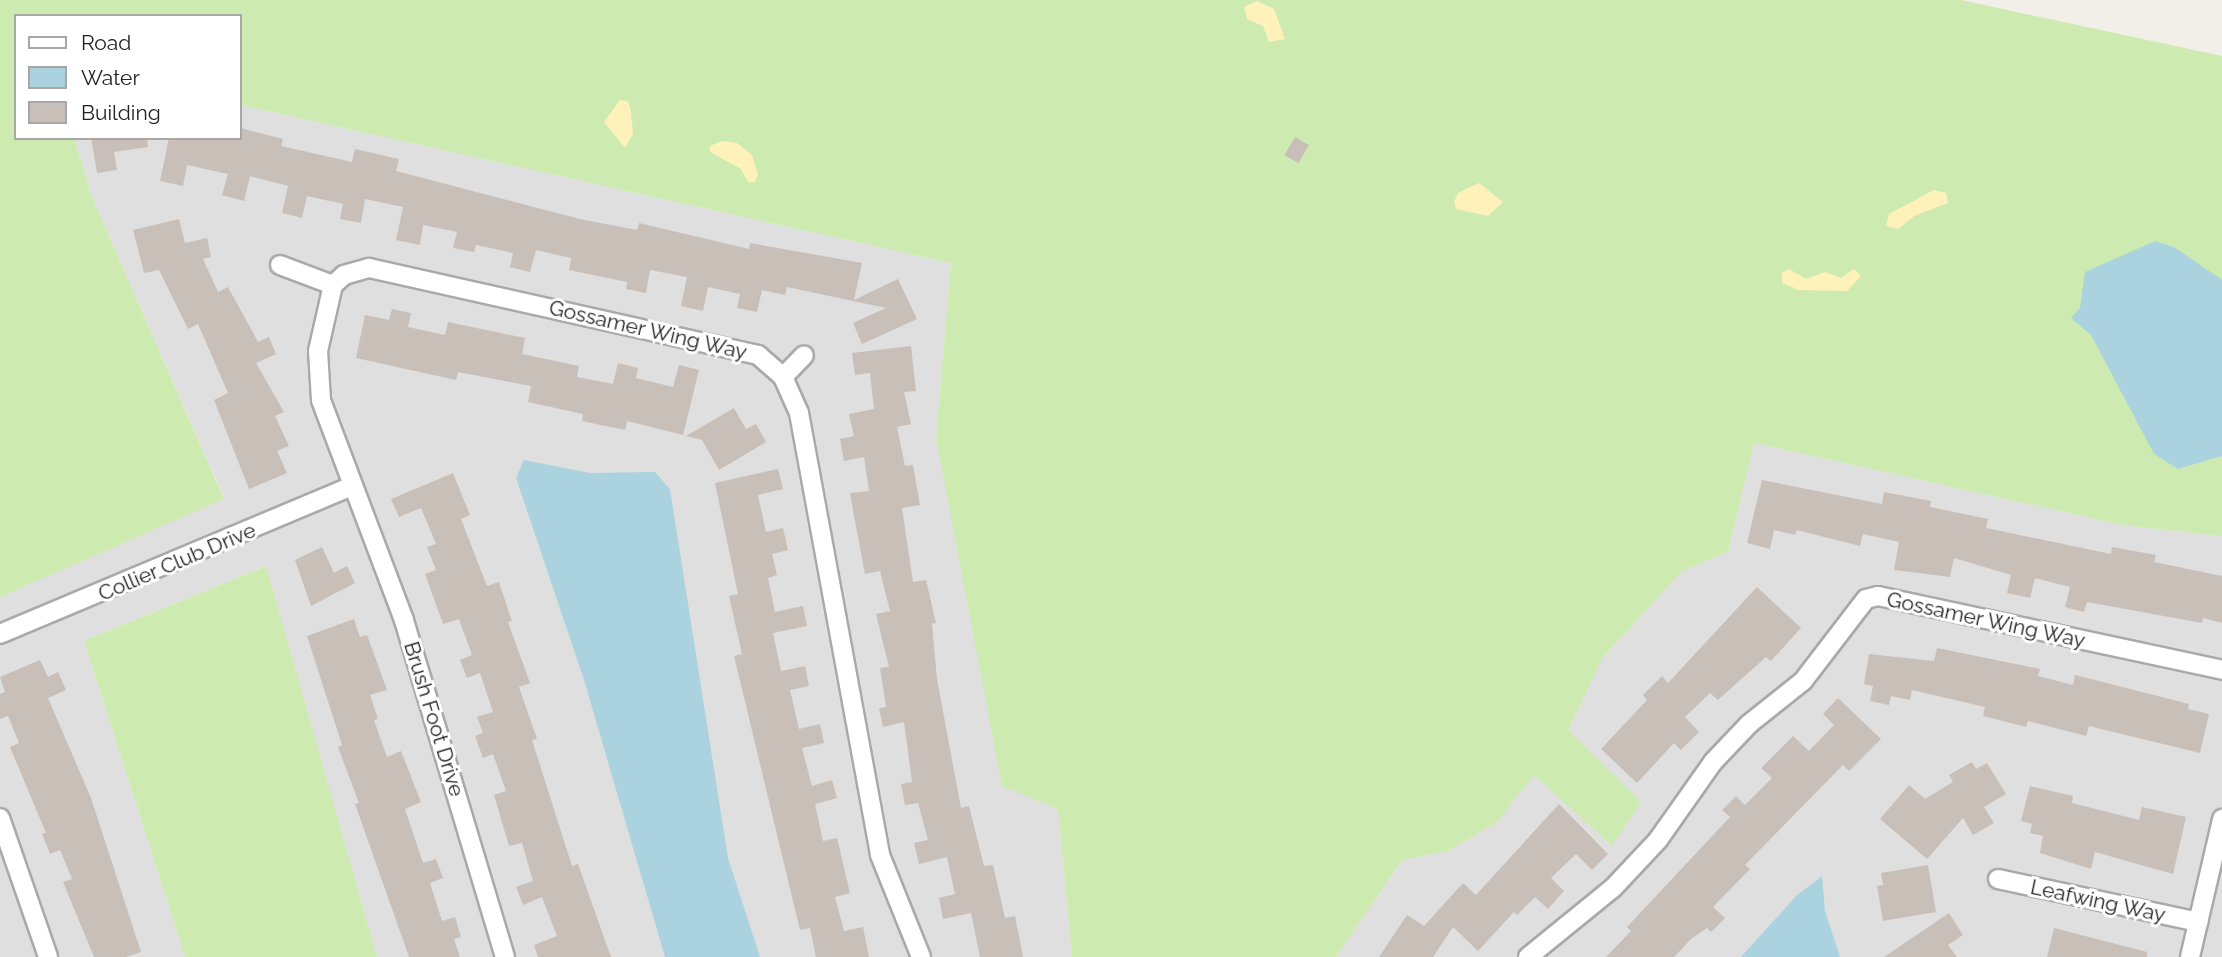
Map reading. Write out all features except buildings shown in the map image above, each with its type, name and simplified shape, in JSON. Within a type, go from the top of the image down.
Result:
[{"type":"street","points":[[280,265],[333,285],[317,351],[321,400],[352,486]]},
{"type":"street","name":"Gossamer Wing Way","points":[[333,285],[344,275],[369,268],[758,355],[783,377],[799,413],[880,855],[921,957]]},
{"type":"street","points":[[783,377],[804,355]]},
{"type":"street","name":"Collier Club Drive","points":[[0,634],[352,486]]},
{"type":"street","name":"Brush Foot Drive","points":[[352,486],[379,542],[505,957]]},
{"type":"street","name":"Gossamer Wing Way","points":[[1528,957],[1613,888],[1658,840],[1713,762],[1749,724],[1803,681],[1866,599],[1878,596],[2222,670]]},
{"type":"street","points":[[0,818],[48,957]]},
{"type":"street","points":[[2190,957],[2222,819]]},
{"type":"street","name":"Leafwing Way","points":[[1998,879],[2198,922]]},
{"type":"shaded area","points":[[242,105],[951,263],[936,438],[1058,809],[1072,957],[377,957],[265,566],[84,641],[185,957],[0,957],[0,597],[224,498],[92,197],[75,140],[242,140]]},
{"type":"shaded area","points":[[1754,443],[2123,525],[2222,536],[2222,957],[1336,957],[1402,860],[1448,851],[1497,822],[1534,774],[1612,845],[1640,802],[1568,730],[1603,657],[1682,571],[1728,552]]},
{"type":"green space","points":[[0,0],[1961,0],[2222,56],[2222,536],[2123,525],[1754,443],[1728,552],[1682,571],[1603,657],[1568,730],[1641,802],[1612,846],[1534,775],[1497,822],[1448,851],[1402,860],[1336,957],[1072,957],[1058,809],[1002,786],[936,438],[951,263],[242,105],[242,14],[14,14],[14,140],[75,140],[92,197],[224,499],[0,597]]},
{"type":"green space","points":[[266,566],[377,957],[185,957],[84,641]]},
{"type":"sand","points":[[1257,1],[1274,9],[1285,39],[1269,42],[1263,26],[1247,19],[1244,7]]},
{"type":"sand","points":[[620,100],[628,101],[631,111],[633,134],[625,148],[604,122]]},
{"type":"sand","points":[[722,141],[737,143],[752,155],[758,174],[755,182],[748,182],[741,169],[710,152],[710,146]]},
{"type":"sand","points":[[1479,183],[1503,202],[1488,216],[1456,209],[1454,202],[1458,193]]},
{"type":"sand","points":[[1934,190],[1946,193],[1948,203],[1914,216],[1898,229],[1886,226],[1889,214]]},
{"type":"sand","points":[[1789,269],[1806,279],[1825,272],[1841,278],[1854,269],[1861,276],[1847,291],[1798,290],[1782,283],[1782,273]]},
{"type":"water","points":[[2155,241],[2174,247],[2222,280],[2222,456],[2178,469],[2154,454],[2091,335],[2071,318],[2080,308],[2085,272]]},
{"type":"water","points":[[524,460],[590,473],[655,472],[670,489],[728,858],[760,957],[665,957],[584,680],[516,478]]},
{"type":"water","points":[[1822,876],[1825,911],[1840,957],[1741,957],[1796,896]]}]
